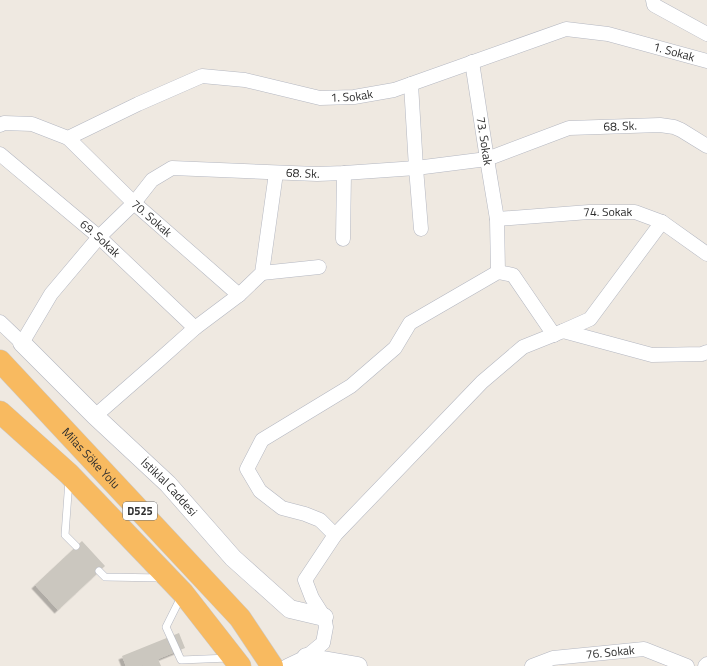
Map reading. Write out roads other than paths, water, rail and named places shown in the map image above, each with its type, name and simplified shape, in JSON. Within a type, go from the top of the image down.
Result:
[{"type":"highway","name":"Milas Söke Yolu","points":[[0,361],[240,618],[272,666]]},
{"type":"highway","name":"D525","points":[[0,412],[69,474],[176,585],[237,662]]},
{"type":"street","points":[[652,0],[654,5],[707,34]]},
{"type":"street","name":"1. Sokak","points":[[68,138],[138,104],[202,76],[245,80],[320,98],[354,97],[394,90],[566,29],[608,34],[707,61]]},
{"type":"street","name":"73. Sokak","points":[[472,62],[497,219],[498,272]]},
{"type":"street","points":[[411,84],[421,230]]},
{"type":"street","points":[[0,125],[4,123],[32,124],[68,138]]},
{"type":"street","name":"68. Sk.","points":[[22,343],[51,294],[99,237],[134,203],[152,180],[172,168],[344,174],[416,168],[487,158],[568,128],[660,125],[674,127],[681,130],[707,146]]},
{"type":"street","name":"70. Sokak","points":[[68,138],[134,203],[239,296]]},
{"type":"street","name":"69. Sokak","points":[[0,154],[99,237],[195,328]]},
{"type":"street","points":[[95,416],[195,328],[239,296],[262,273],[276,172]]},
{"type":"street","points":[[343,239],[344,174]]},
{"type":"street","name":"74. Sokak","points":[[497,219],[590,212],[635,212],[662,222],[707,254]]},
{"type":"street","points":[[308,662],[323,643],[326,627],[324,617],[312,598],[305,580],[335,535],[482,382],[523,347],[590,319],[662,222]]},
{"type":"street","points":[[262,273],[319,267]]},
{"type":"street","points":[[335,535],[320,520],[305,514],[282,508],[260,491],[247,469],[262,440],[351,386],[395,348],[410,322],[498,272],[513,275],[558,333],[652,355],[702,354],[707,352]]},
{"type":"street","points":[[0,322],[22,343]]},
{"type":"street","name":"İstiklal Caddesi","points":[[22,343],[95,416],[168,484],[233,558],[290,609],[324,617]]},
{"type":"street","name":"76. Sokak","points":[[532,666],[553,658],[644,649],[687,666]]},
{"type":"street","points":[[287,666],[308,662],[358,666]]},
{"type":"lane","points":[[69,474],[66,535],[76,546]]},
{"type":"lane","points":[[99,571],[105,577],[176,585],[166,627],[181,660],[237,662]]}]
